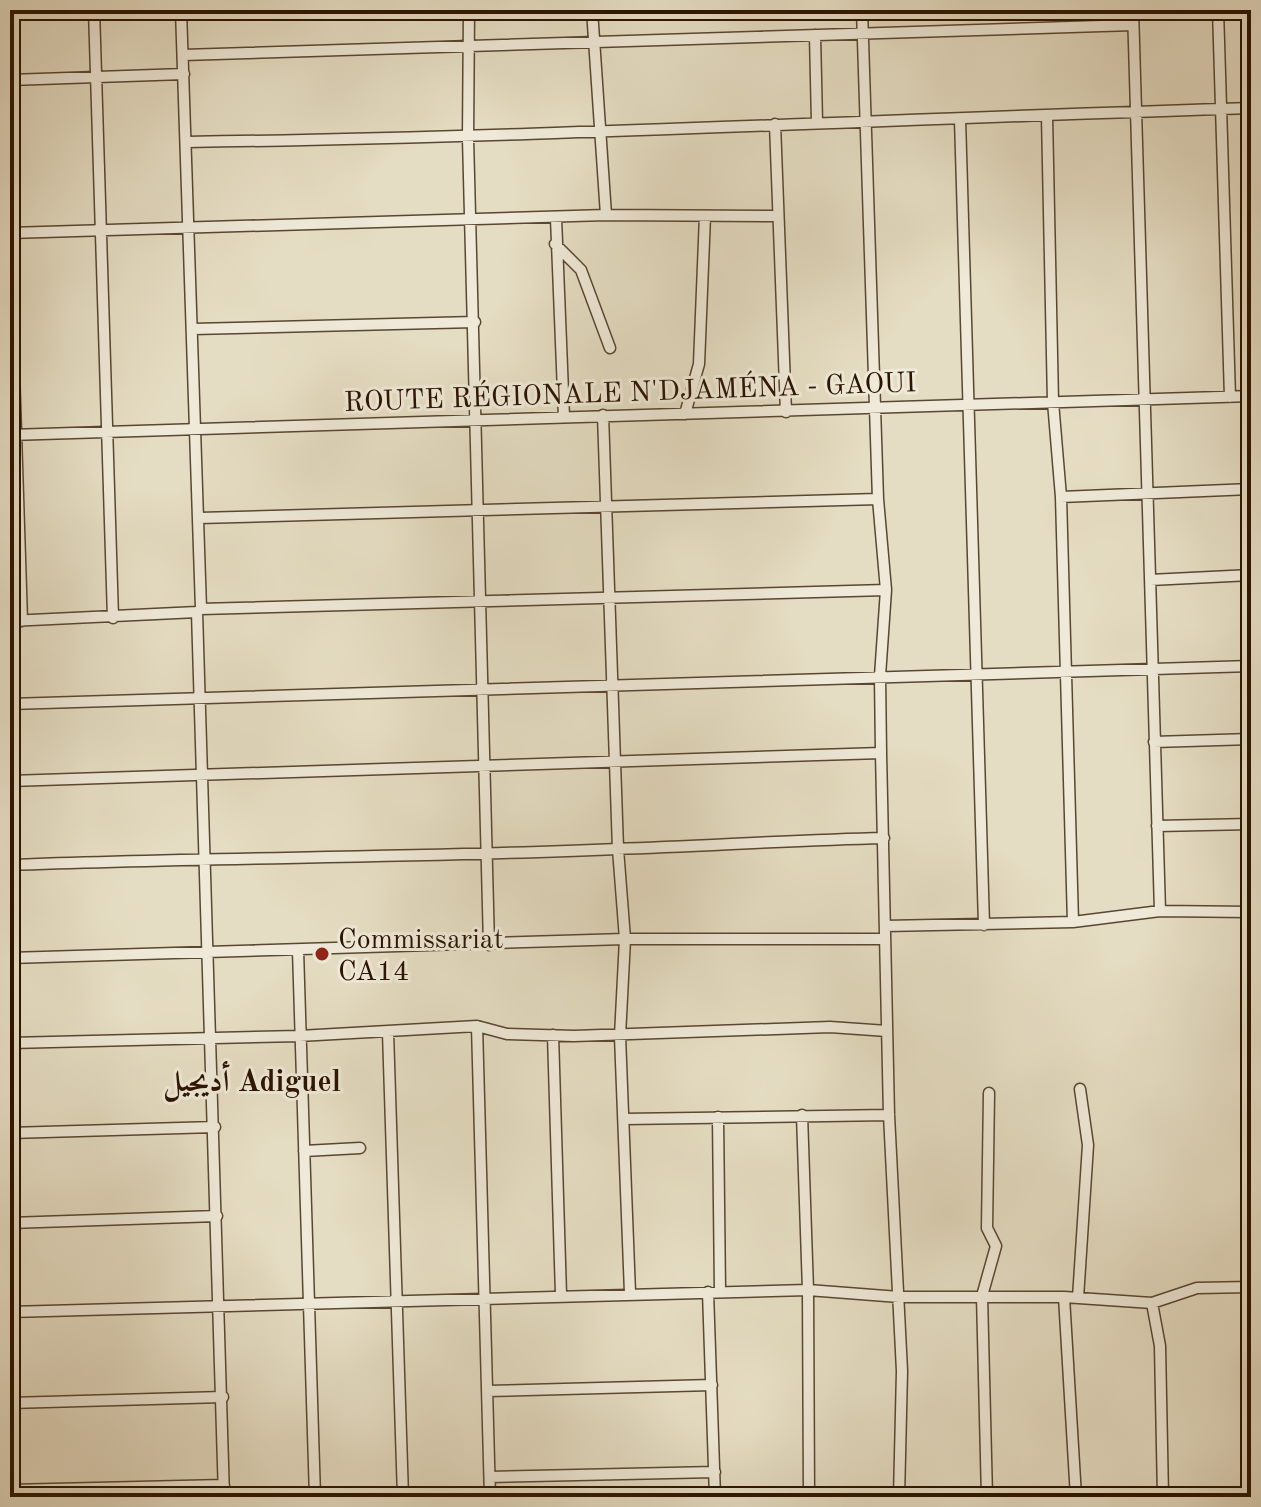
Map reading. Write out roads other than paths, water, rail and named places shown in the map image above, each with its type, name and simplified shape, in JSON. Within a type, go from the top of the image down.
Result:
[{"type":"street","points":[[94,10],[104,432],[113,618]]},
{"type":"street","points":[[10,1490],[224,1491],[199,518],[181,10]]},
{"type":"street","points":[[469,10],[468,138],[475,322],[477,509],[485,691],[489,945]]},
{"type":"street","points":[[592,10],[606,215]]},
{"type":"street","points":[[862,10],[878,499],[886,590],[880,676],[881,753],[889,1115],[902,1413],[899,1497]]},
{"type":"street","points":[[1133,10],[1160,911]]},
{"type":"street","points":[[1218,10],[1230,397]]},
{"type":"street","points":[[183,55],[593,39],[1133,25]]},
{"type":"street","points":[[815,35],[817,123]]},
{"type":"street","points":[[10,80],[184,74]]},
{"type":"street","points":[[187,142],[468,138],[600,129],[1251,108]]},
{"type":"street","points":[[1047,116],[1053,402],[1061,497],[1073,922]]},
{"type":"street","points":[[960,119],[984,925]]},
{"type":"street","points":[[775,124],[776,216],[786,412]]},
{"type":"street","points":[[10,233],[606,215],[776,216]]},
{"type":"street","points":[[685,414],[699,364],[705,216]]},
{"type":"street","points":[[556,218],[564,417]]},
{"type":"street","points":[[555,244],[581,270],[610,348]]},
{"type":"street","points":[[10,246],[22,621]]},
{"type":"street","points":[[193,329],[475,322]]},
{"type":"street","name":"ROUTE RÉGIONALE N'DJAMÉNA - GAOUI","points":[[14,435],[1251,396]]},
{"type":"street","points":[[603,415],[618,849],[625,939],[620,1036],[630,1293]]},
{"type":"street","points":[[1061,497],[1251,489]]},
{"type":"street","points":[[199,518],[878,499]]},
{"type":"street","points":[[1150,580],[1251,575]]},
{"type":"street","points":[[10,621],[113,618],[199,610],[611,595],[886,590]]},
{"type":"street","points":[[10,704],[1251,666]]},
{"type":"street","points":[[1154,742],[1251,739]]},
{"type":"street","points":[[10,781],[205,772],[881,753]]},
{"type":"street","points":[[1157,826],[1251,824]]},
{"type":"street","points":[[10,865],[208,857],[618,849],[722,842],[884,838]]},
{"type":"street","points":[[885,926],[1073,922],[1160,911],[1251,912]]},
{"type":"street","points":[[10,958],[625,939],[885,939]]},
{"type":"street","points":[[298,950],[315,1497]]},
{"type":"street","points":[[10,1043],[299,1036],[477,1026],[507,1034],[620,1036],[830,1027],[887,1031]]},
{"type":"street","points":[[477,1026],[490,1497]]},
{"type":"street","points":[[388,1032],[403,1497]]},
{"type":"street","points":[[553,1035],[561,1295]]},
{"type":"street","points":[[1078,1298],[1088,1145],[1080,1089]]},
{"type":"street","points":[[987,1497],[982,1296],[996,1246],[987,1228],[989,1093]]},
{"type":"street","points":[[802,1115],[808,1290],[809,1497]]},
{"type":"street","points":[[624,1119],[889,1115]]},
{"type":"street","points":[[718,1117],[720,1292]]},
{"type":"street","points":[[10,1133],[215,1127]]},
{"type":"street","points":[[304,1151],[360,1148]]},
{"type":"street","points":[[10,1223],[217,1216]]},
{"type":"street","points":[[10,1312],[808,1290],[899,1297],[1064,1297],[1152,1303],[1197,1288],[1251,1287]]},
{"type":"street","points":[[708,1292],[715,1497]]},
{"type":"street","points":[[1064,1297],[1076,1497]]},
{"type":"street","points":[[1152,1303],[1160,1346],[1163,1497]]},
{"type":"street","points":[[487,1391],[712,1385]]},
{"type":"street","points":[[10,1403],[223,1397]]},
{"type":"street","points":[[490,1477],[715,1472]]},
{"type":"place","name":"Commissariat CA14","points":[[322,954]]},
{"type":"district","name":"أديجيل Adiguel","points":[[252,1081]]}]
